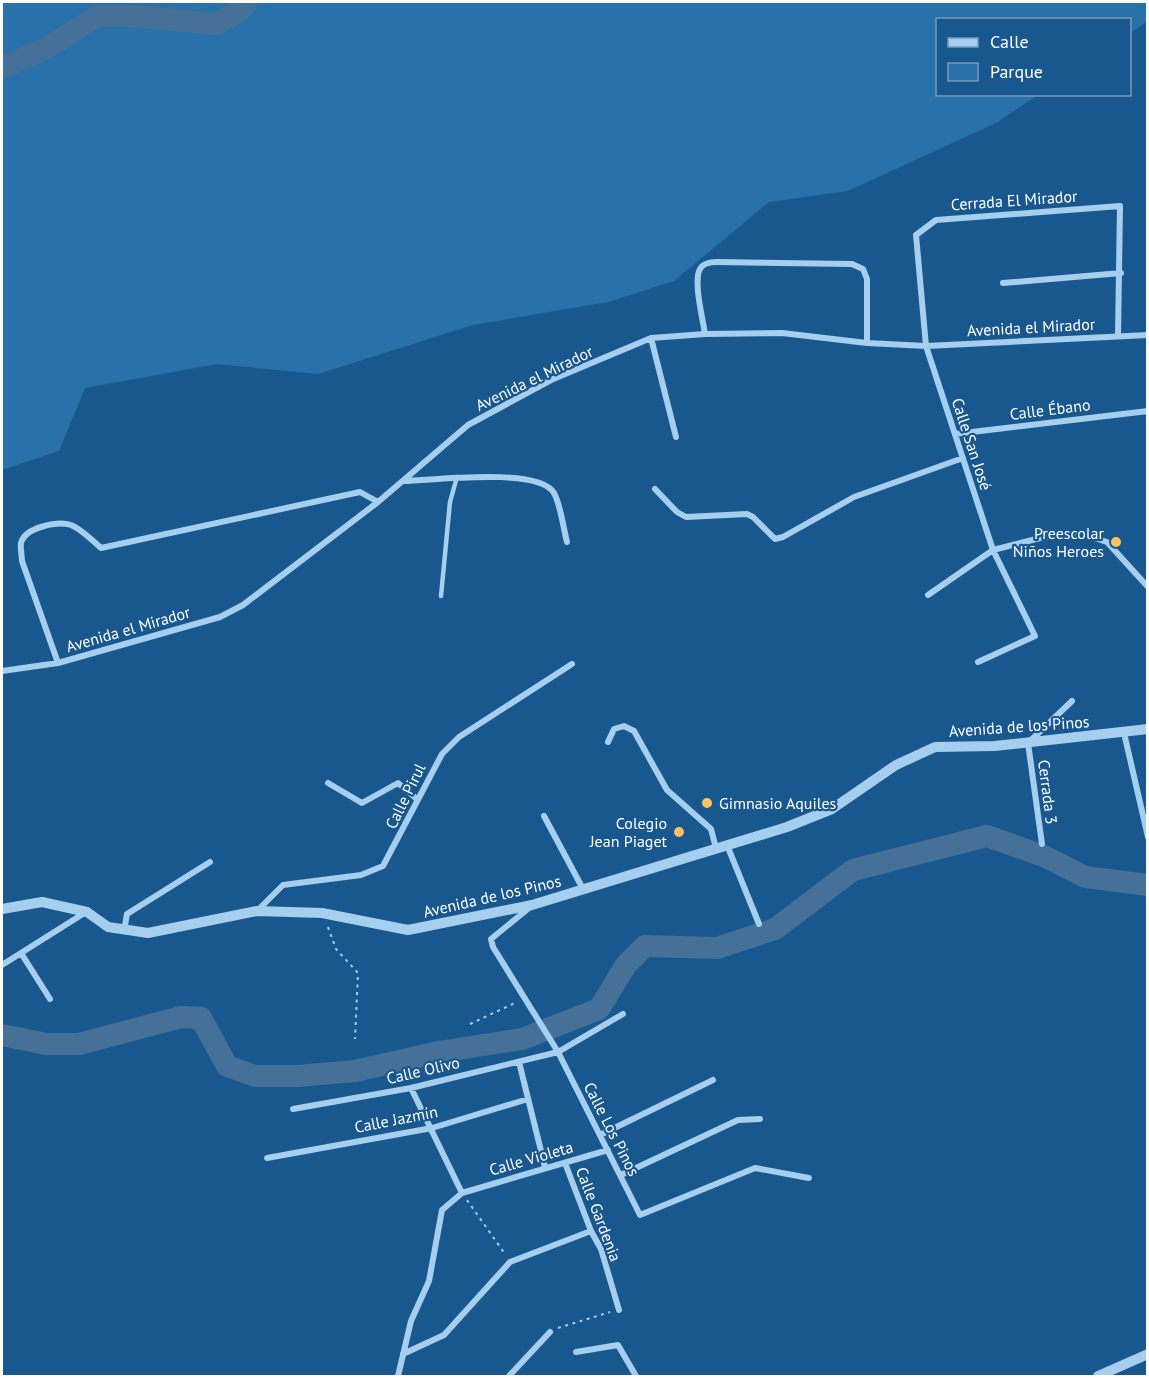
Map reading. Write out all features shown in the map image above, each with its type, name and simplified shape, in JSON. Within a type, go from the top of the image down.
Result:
[{"type":"street","name":"Cerrada El Mirador","points":[[916,235],[936,220],[1120,206],[1121,273]]},
{"type":"street","name":"Calle San José","points":[[916,235],[926,346],[993,550],[1035,636],[978,663]]},
{"type":"street","points":[[705,334],[698,280],[699,270],[705,264],[714,262],[852,264],[863,269],[867,279],[867,343]]},
{"type":"street","points":[[1002,283],[1121,273],[1118,336]]},
{"type":"street","name":"Avenida el Mirador","points":[[2,670],[58,663],[227,613],[243,605],[378,502],[468,425],[551,380],[651,338],[705,334],[782,333],[867,343],[926,346],[1148,335]]},
{"type":"street","points":[[651,338],[676,437]]},
{"type":"street","name":"Calle Ébano","points":[[955,434],[1148,411]]},
{"type":"street","points":[[655,489],[677,512],[687,517],[747,514],[775,539],[783,537],[854,496],[963,458]]},
{"type":"street","points":[[404,480],[456,477],[531,479],[545,483],[554,493],[567,542]]},
{"type":"street","points":[[58,663],[22,561],[21,544],[24,536],[31,531],[59,524],[73,526],[101,548],[360,492],[378,502]]},
{"type":"street","points":[[928,595],[993,550],[1052,535],[1079,533],[1107,543],[1136,571],[1148,587]]},
{"type":"street","name":"Calle Pirul","points":[[257,911],[283,885],[361,875],[383,866],[410,818],[417,799],[441,754],[459,737],[572,664]]},
{"type":"street","points":[[1028,743],[1072,701]]},
{"type":"street","points":[[608,742],[614,729],[624,726],[634,731],[667,790],[711,829],[759,924]]},
{"type":"street","name":"Avenida de los Pinos","points":[[2,909],[42,902],[87,912],[108,927],[148,933],[257,911],[322,913],[408,930],[532,905],[787,827],[832,809],[896,765],[935,747],[1028,743],[1148,729]]},
{"type":"street","points":[[1124,733],[1148,837]]},
{"type":"street","name":"Cerrada 3","points":[[1028,743],[1042,844]]},
{"type":"street","points":[[328,783],[362,803],[398,783],[417,799]]},
{"type":"street","points":[[544,816],[583,890]]},
{"type":"street","points":[[124,931],[127,914],[210,862]]},
{"type":"street","name":"Calle Los Pinos","points":[[532,905],[491,939],[492,947],[559,1054],[640,1215],[755,1168],[809,1178]]},
{"type":"street","points":[[2,965],[87,912]]},
{"type":"street","points":[[21,953],[50,999]]},
{"type":"street","name":"Calle Olivo","points":[[293,1109],[411,1088],[559,1054],[623,1014]]},
{"type":"street","points":[[519,1062],[546,1167]]},
{"type":"street","points":[[600,1135],[713,1080]]},
{"type":"street","points":[[398,1377],[411,1321],[429,1281],[442,1210],[462,1193],[411,1088]]},
{"type":"street","name":"Calle Jazmín","points":[[267,1158],[432,1128],[528,1099]]},
{"type":"street","points":[[621,1175],[738,1120],[760,1119]]},
{"type":"street","name":"Calle Violeta","points":[[462,1193],[608,1150]]},
{"type":"street","name":"Calle Gardenia","points":[[565,1163],[591,1231],[601,1249],[619,1310]]},
{"type":"street","points":[[403,1354],[444,1335],[510,1262],[591,1231]]},
{"type":"street","points":[[509,1377],[550,1332]]},
{"type":"street","points":[[576,1352],[618,1345],[636,1377]]},
{"type":"street","points":[[1098,1377],[1148,1354]]},
{"type":"lane","points":[[441,596],[450,502],[456,477]]},
{"type":"path","points":[[322,913],[336,949],[358,973],[355,1039]]},
{"type":"path","points":[[470,1024],[525,999]]},
{"type":"path","points":[[462,1193],[510,1262]]},
{"type":"path","points":[[550,1332],[580,1320],[619,1310]]},
{"type":"green space","points":[[2,2],[1147,2],[1148,21],[1131,32],[1131,18],[936,18],[936,96],[1037,96],[998,122],[848,191],[769,202],[674,281],[608,302],[473,325],[318,374],[217,364],[85,388],[59,451],[2,470]]},
{"type":"waterway","points":[[2,68],[45,49],[98,16],[129,16],[216,24],[238,12],[247,2]]},
{"type":"waterway","points":[[2,1035],[46,1044],[79,1044],[181,1017],[201,1018],[227,1066],[255,1076],[298,1076],[355,1071],[439,1052],[522,1039],[599,1009],[626,965],[645,946],[717,948],[775,929],[853,870],[987,836],[1046,857],[1085,877],[1148,885]]},
{"type":"place","name":"Preescolar Niños Heroes","points":[[1116,542]]},
{"type":"place","name":"Gimnasio Aquiles","points":[[707,803]]},
{"type":"place","name":"Colegio Jean Piaget","points":[[679,832]]}]
